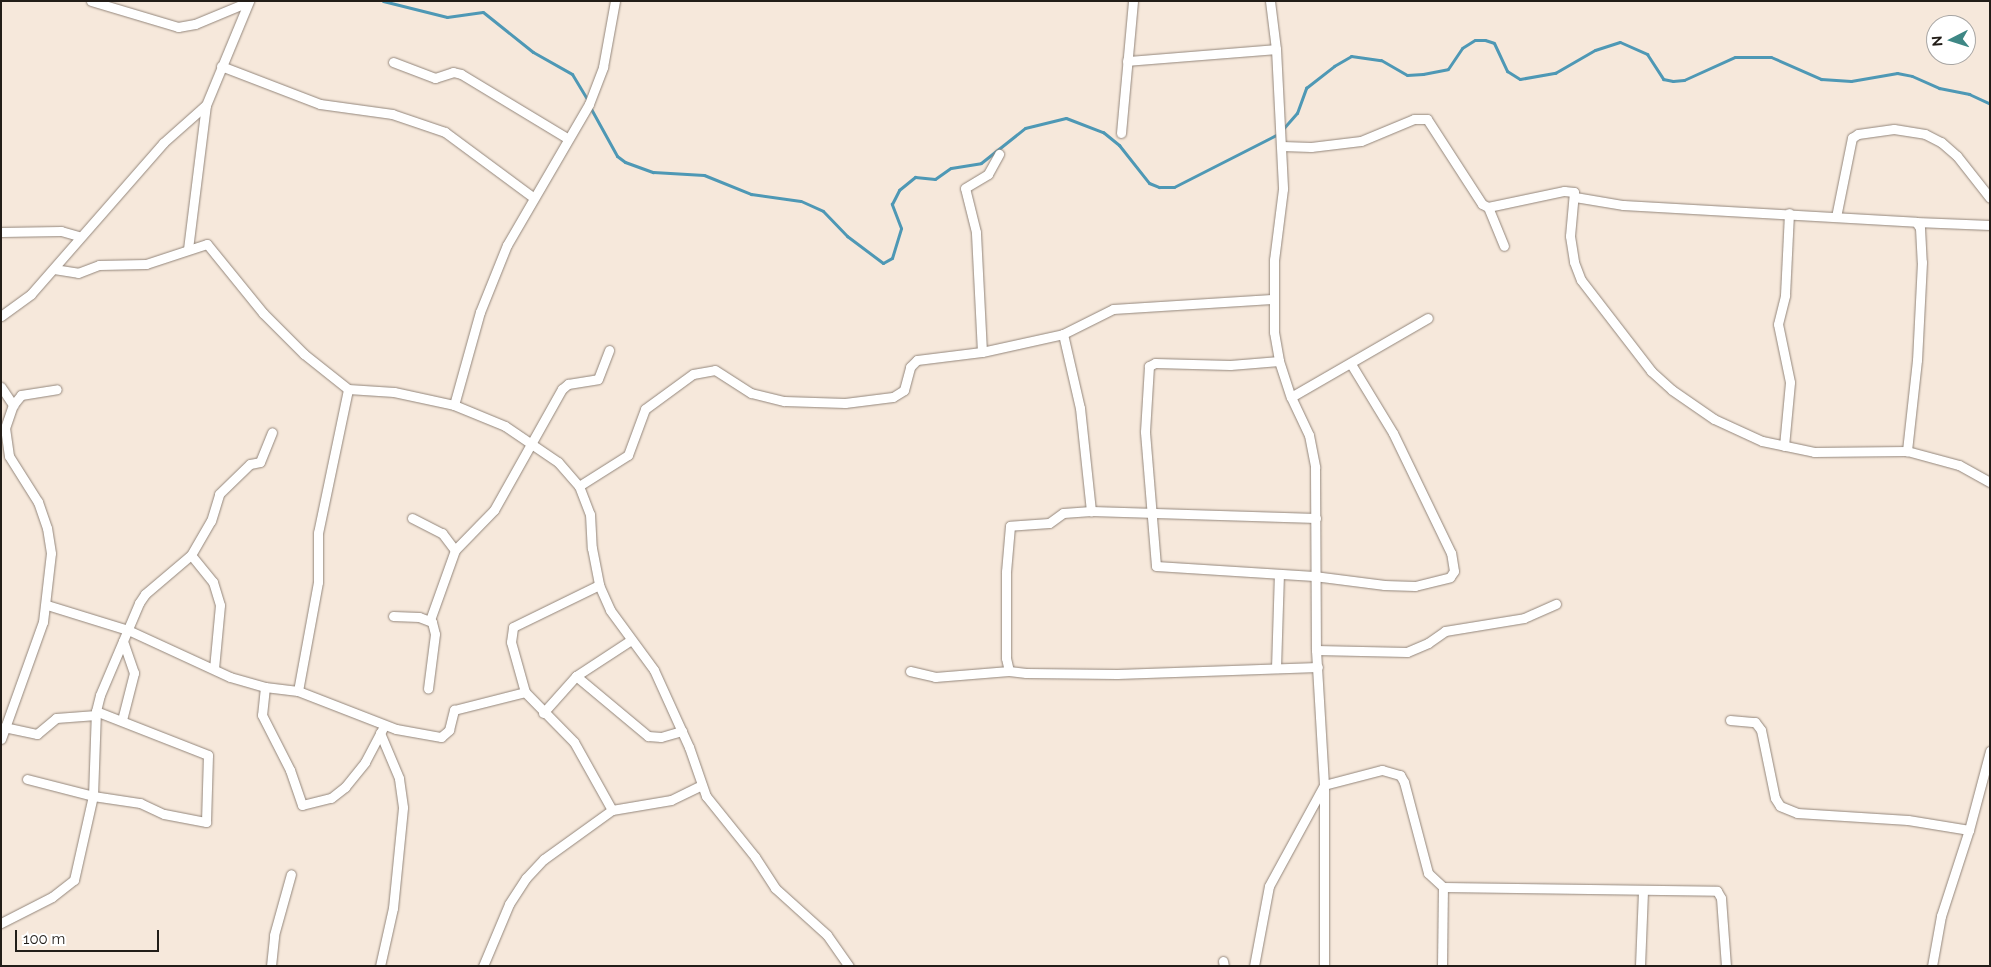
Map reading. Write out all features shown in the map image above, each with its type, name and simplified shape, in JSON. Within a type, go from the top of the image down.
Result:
[{"type":"street","points":[[91,1],[178,27],[195,24],[248,2]]},
{"type":"street","points":[[454,404],[480,312],[507,245],[533,197],[589,104],[603,67],[615,1]]},
{"type":"street","points":[[1120,133],[1133,1]]},
{"type":"street","points":[[1270,1],[1276,49],[1283,189],[1272,299],[1279,361],[1291,397],[1313,449],[1316,518],[1314,576],[1316,650],[1324,785],[1324,966]]},
{"type":"street","points":[[188,249],[206,104],[248,2]]},
{"type":"street","points":[[1127,61],[1276,49]]},
{"type":"street","points":[[393,62],[435,78],[453,72],[462,74],[568,138]]},
{"type":"street","points":[[221,66],[320,104],[392,114],[445,132],[533,197]]},
{"type":"street","points":[[1,316],[31,294],[54,269],[79,236],[163,143],[206,104]]},
{"type":"street","points":[[1282,144],[1311,147],[1361,141],[1414,119],[1427,119],[1482,204],[1488,207],[1571,190],[1575,197],[1570,236],[1574,262],[1581,280],[1633,350],[1672,390],[1714,419],[1740,434],[1784,446],[1831,452],[1907,451],[1958,464],[1990,482]]},
{"type":"street","points":[[1836,217],[1852,138],[1858,134],[1894,129],[1924,134],[1941,142],[1957,156],[1990,198]]},
{"type":"street","points":[[982,352],[976,232],[965,188],[988,174],[999,154]]},
{"type":"street","points":[[1575,197],[1623,205],[1790,213],[1916,222],[1990,224]]},
{"type":"street","points":[[1488,207],[1504,246]]},
{"type":"street","points":[[1784,446],[1790,382],[1778,324],[1785,294],[1790,213]]},
{"type":"street","points":[[1907,451],[1917,360],[1921,280],[1920,228],[1916,222]]},
{"type":"street","points":[[1,232],[61,231],[79,236]]},
{"type":"street","points":[[54,269],[78,273],[99,265],[146,264],[207,244],[263,312],[304,354],[348,389],[394,392],[454,404],[505,426],[533,443],[579,486],[590,514],[592,548],[600,585],[610,610],[654,670],[682,731],[706,796],[755,857],[775,888],[827,935],[849,966]]},
{"type":"street","points":[[579,486],[628,455],[645,409],[692,374],[715,370],[751,393],[784,401],[844,403],[901,393],[911,364],[917,360],[982,352],[1062,334],[1113,309],[1125,307],[1212,305],[1272,299]]},
{"type":"street","points":[[1291,397],[1428,318]]},
{"type":"street","points":[[1062,334],[1080,408],[1091,510]]},
{"type":"street","points":[[428,689],[435,634],[430,620],[455,550],[494,510],[562,389],[568,384],[598,379],[609,350]]},
{"type":"street","points":[[1279,361],[1230,365],[1155,363],[1149,366],[1145,432],[1154,557],[1156,566],[1161,569],[1314,576],[1384,585],[1415,586],[1443,581],[1454,571],[1451,553],[1393,433],[1351,364]]},
{"type":"street","points":[[1,387],[13,405]]},
{"type":"street","points":[[1,739],[47,605],[51,553],[47,528],[38,502],[9,456],[4,440],[5,428],[13,405],[21,395],[57,389]]},
{"type":"street","points":[[298,692],[318,582],[320,525],[348,389]]},
{"type":"street","points":[[1,924],[52,897],[74,880],[93,796],[96,713],[123,641],[142,598],[191,555],[211,521],[219,494],[250,464],[260,462],[272,432]]},
{"type":"street","points":[[1009,671],[1006,658],[1009,528],[1049,523],[1063,513],[1091,510],[1316,518]]},
{"type":"street","points":[[412,518],[442,534],[455,550]]},
{"type":"street","points":[[191,555],[213,582],[220,605],[214,669]]},
{"type":"street","points":[[1276,668],[1279,575]]},
{"type":"street","points":[[600,585],[513,627],[511,642],[525,692],[543,713],[574,742],[612,810]]},
{"type":"street","points":[[1316,650],[1407,652],[1428,644],[1445,631],[1524,618],[1556,604]]},
{"type":"street","points":[[47,605],[128,630],[214,669],[266,687],[298,692],[382,729],[441,737],[449,730],[454,710],[525,692]]},
{"type":"street","points":[[393,616],[430,620]]},
{"type":"street","points":[[543,713],[576,676],[631,640]]},
{"type":"street","points":[[122,720],[134,673],[123,641]]},
{"type":"street","points":[[910,670],[935,677],[1009,671],[1117,674],[1318,667]]},
{"type":"street","points":[[576,676],[630,724],[648,736],[661,737],[682,731]]},
{"type":"street","points":[[266,687],[262,715],[290,770],[302,805],[326,800],[345,787],[365,762],[382,729]]},
{"type":"street","points":[[4,728],[37,734],[56,718],[96,713],[122,720],[210,757],[206,822],[164,814],[140,803],[93,796],[27,779]]},
{"type":"street","points":[[1730,720],[1755,722],[1761,730],[1775,798],[1780,806],[1797,813],[1908,820],[1970,830]]},
{"type":"street","points":[[380,966],[393,908],[403,807],[399,778],[382,729]]},
{"type":"street","points":[[1932,966],[1941,916],[1970,830],[1990,751]]},
{"type":"street","points":[[1254,966],[1268,886],[1324,785],[1382,770],[1400,775],[1413,810],[1428,873],[1443,887],[1569,887],[1643,892],[1717,891],[1721,898],[1726,966]]},
{"type":"street","points":[[482,966],[502,916],[526,878],[544,859],[612,810],[671,800],[702,785]]},
{"type":"street","points":[[271,966],[274,935],[290,874]]},
{"type":"street","points":[[1442,966],[1443,887]]},
{"type":"street","points":[[1640,966],[1643,892]]},
{"type":"waterway","points":[[383,1],[447,17],[483,12],[533,52],[572,74],[588,101]]},
{"type":"waterway","points":[[1282,130],[1297,113],[1306,88],[1334,66],[1351,56],[1381,60],[1407,75],[1423,74],[1448,69],[1462,48],[1475,40],[1485,40],[1494,43],[1507,71],[1520,79],[1555,73],[1595,50],[1620,42],[1647,54],[1663,79],[1673,81],[1684,80],[1735,57],[1771,57],[1821,79],[1851,81],[1897,73],[1912,76],[1939,88],[1969,94],[1990,104]]},
{"type":"waterway","points":[[590,107],[617,156],[625,162],[653,172],[704,175],[751,194],[801,201],[823,211],[847,236],[883,263],[892,258],[901,228],[892,204],[899,190],[915,177],[935,179],[951,168],[981,163],[1025,128],[1066,118],[1103,132],[1119,145],[1149,183],[1159,187],[1174,187],[1278,134]]}]
